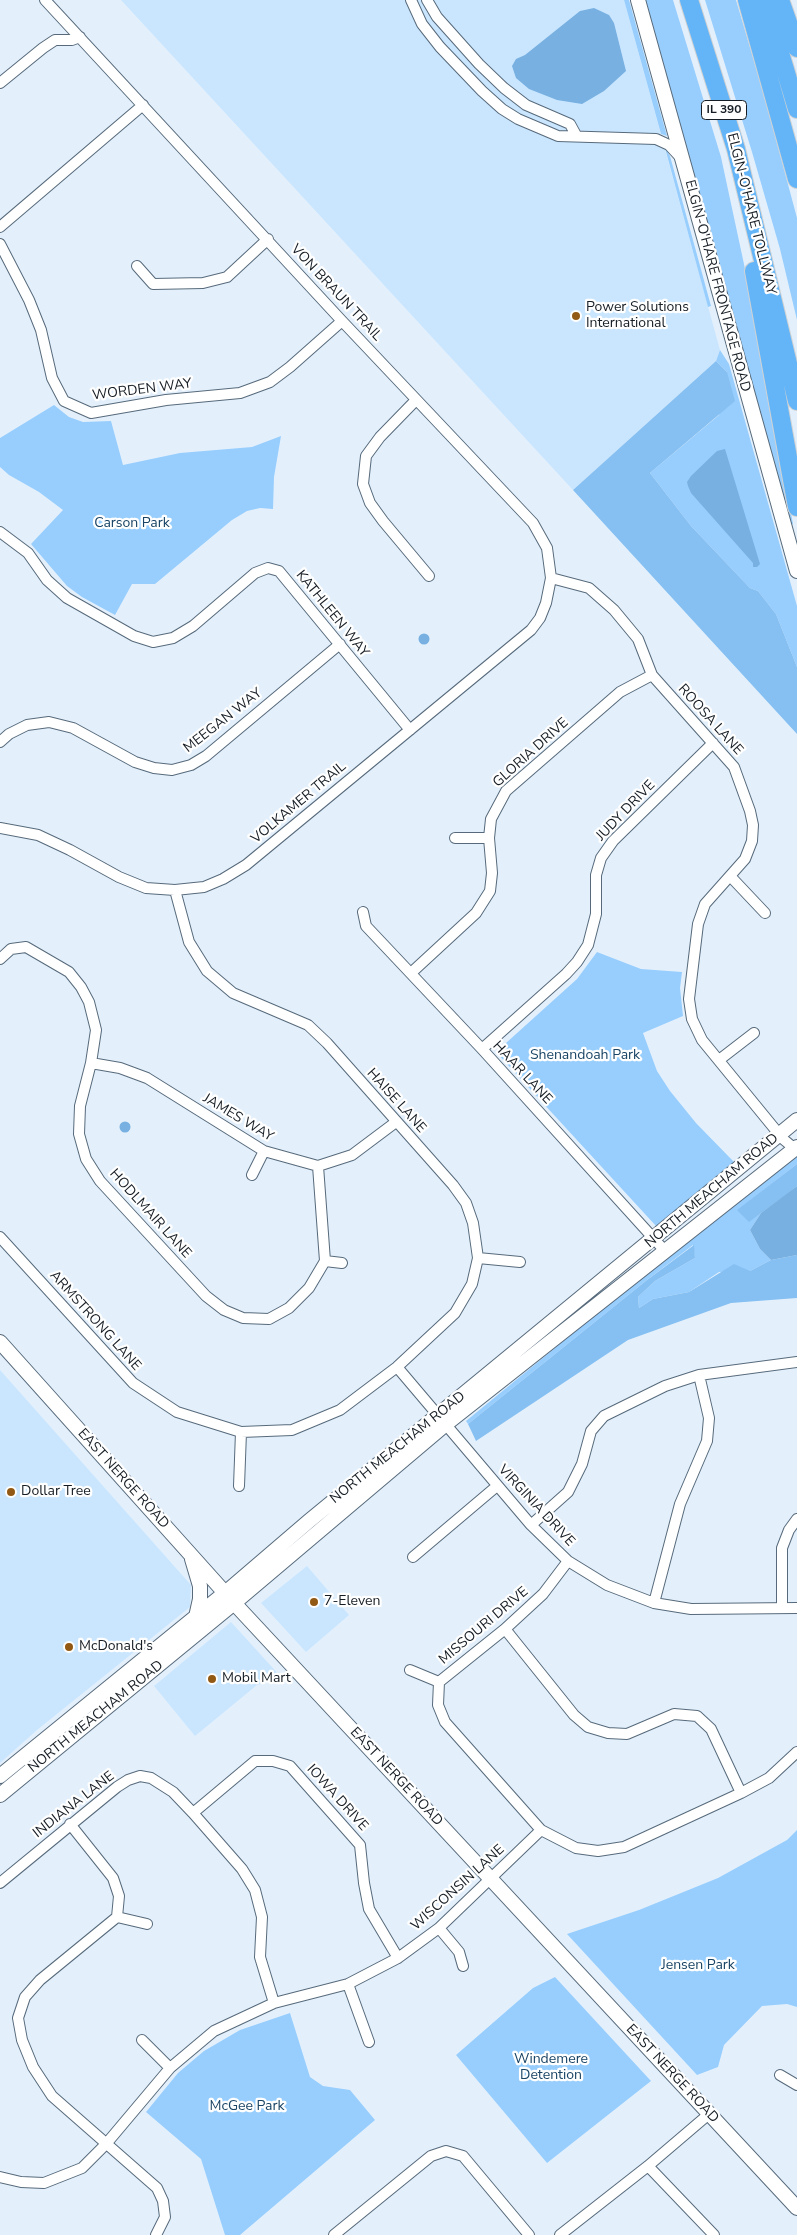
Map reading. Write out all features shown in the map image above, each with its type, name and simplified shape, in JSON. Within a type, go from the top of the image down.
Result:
[{"type":"highway","name":"ELGIN-O'HARE TOLLWAY","points":[[689,0],[736,149],[797,401]]},
{"type":"highway","points":[[747,0],[797,179]]},
{"type":"highway","points":[[764,0],[797,109]]},
{"type":"highway","points":[[780,0],[797,48]]},
{"type":"highway","points":[[754,221],[752,259],[797,507]]},
{"type":"main road","name":"ELGIN-O'HARE FRONTAGE ROAD","points":[[638,0],[797,571]]},
{"type":"main road","name":"NORTH MEACHAM ROAD","points":[[0,1795],[229,1598],[797,1120]]},
{"type":"main road","name":"NORTH MEACHAM ROAD","points":[[442,1420],[665,1251],[796,1148]]},
{"type":"main road","name":"EAST NERGE ROAD","points":[[0,1342],[229,1598],[797,2208]]},
{"type":"main road","points":[[191,1556],[200,1586],[200,1599],[196,1617]]},
{"type":"main road","name":"NORTH MEACHAM ROAD","points":[[0,1776],[196,1617],[229,1598]]},
{"type":"street","name":"VON BRAUN TRAIL","points":[[45,0],[416,400],[533,523],[547,548],[551,578]]},
{"type":"street","points":[[410,0],[422,24],[440,47],[502,109],[518,119],[558,136],[656,138],[669,145],[683,160]]},
{"type":"street","points":[[427,0],[437,18],[504,88],[526,105],[570,124],[576,135]]},
{"type":"street","points":[[0,83],[55,40],[72,40],[80,37]]},
{"type":"street","points":[[0,227],[144,105]]},
{"type":"street","points":[[137,266],[153,284],[203,283],[227,277],[268,239]]},
{"type":"street","name":"WORDEN WAY","points":[[0,244],[29,300],[41,330],[52,378],[64,401],[91,413],[166,400],[240,393],[270,382],[290,368],[342,320]]},
{"type":"street","points":[[416,400],[380,436],[366,456],[363,484],[370,503],[429,576]]},
{"type":"street","name":"KATHLEEN WAY","points":[[0,532],[28,553],[48,580],[67,598],[134,636],[154,642],[173,638],[193,626],[255,573],[268,568],[279,571],[410,730]]},
{"type":"street","name":"ROOSA LANE","points":[[551,578],[589,588],[614,610],[638,639],[652,676],[734,767],[754,825],[752,841],[746,859],[705,904],[698,924],[689,999],[692,1019],[702,1040],[780,1134],[796,1148]]},
{"type":"street","name":"VOLKAMER TRAIL","points":[[0,828],[38,835],[119,877],[146,888],[176,890],[204,886],[223,879],[246,865],[530,630],[540,618],[546,603],[551,578]]},
{"type":"street","name":"MEEGAN WAY","points":[[0,742],[9,734],[27,725],[49,722],[74,728],[135,762],[144,765],[172,770],[191,765],[206,756],[340,644]]},
{"type":"street","name":"GLORIA DRIVE","points":[[411,973],[476,913],[490,891],[492,873],[489,838],[491,819],[506,791],[620,692],[652,676]]},
{"type":"street","name":"JUDY DRIVE","points":[[482,1049],[577,962],[588,945],[596,914],[596,875],[601,858],[613,841],[713,743]]},
{"type":"street","points":[[455,838],[489,838]]},
{"type":"street","points":[[730,877],[765,913]]},
{"type":"street","name":"HAISE LANE","points":[[176,890],[189,942],[207,971],[233,994],[308,1025],[327,1043],[453,1185],[466,1203],[473,1223],[478,1258],[472,1284],[455,1313],[397,1367]]},
{"type":"street","name":"HAAR LANE","points":[[363,912],[366,926],[482,1049],[665,1251]]},
{"type":"street","name":"HODLMAIR LANE","points":[[0,960],[11,949],[26,947],[69,972],[81,987],[89,1002],[96,1030],[91,1063],[80,1106],[79,1134],[86,1159],[100,1181],[206,1296],[224,1310],[243,1318],[268,1319],[289,1308],[309,1288],[325,1262]]},
{"type":"street","points":[[719,1060],[754,1033]]},
{"type":"street","name":"JAMES WAY","points":[[91,1063],[120,1068],[147,1078],[264,1151],[318,1166]]},
{"type":"street","points":[[342,1263],[325,1262],[318,1166],[352,1155],[396,1122]]},
{"type":"street","points":[[252,1175],[264,1151]]},
{"type":"street","name":"ARMSTRONG LANE","points":[[0,1237],[133,1383],[177,1412],[241,1432],[292,1430],[340,1410],[397,1367]]},
{"type":"street","points":[[478,1258],[520,1262]]},
{"type":"street","points":[[531,1525],[568,1492],[582,1464],[591,1431],[604,1416],[665,1386],[699,1375],[797,1362]]},
{"type":"street","name":"VIRGINIA DRIVE","points":[[397,1367],[531,1525],[568,1561],[607,1585],[654,1603],[691,1609],[797,1608]]},
{"type":"street","points":[[654,1603],[680,1504],[706,1441],[709,1418],[699,1375]]},
{"type":"street","points":[[239,1486],[241,1432]]},
{"type":"street","points":[[413,1557],[497,1486]]},
{"type":"street","points":[[782,1608],[782,1548],[789,1530],[797,1520]]},
{"type":"street","name":"MISSOURI DRIVE","points":[[541,1830],[445,1722],[438,1705],[439,1682],[505,1629],[543,1594],[568,1561]]},
{"type":"street","points":[[505,1629],[574,1715],[588,1728],[608,1733],[627,1734],[674,1714],[697,1716],[711,1729],[741,1793]]},
{"type":"street","points":[[410,1670],[439,1682]]},
{"type":"street","points":[[541,1830],[576,1848],[598,1851],[624,1847],[741,1793],[769,1778],[797,1752]]},
{"type":"street","name":"IOWA DRIVE","points":[[193,1813],[256,1761],[272,1761],[290,1766],[360,1845],[369,1909],[398,1958]]},
{"type":"street","name":"INDIANA LANE","points":[[0,1883],[117,1787],[128,1780],[140,1776],[151,1778],[162,1784],[193,1813],[242,1869],[255,1890],[262,1917],[260,1957],[274,2003]]},
{"type":"street","points":[[70,1824],[113,1878],[119,1896],[117,1917],[40,1980],[25,1997],[18,2018],[22,2040],[33,2068],[52,2096],[157,2188],[164,2201],[165,2217],[156,2235]]},
{"type":"street","name":"WISCONSIN LANE","points":[[0,2177],[21,2182],[44,2183],[82,2168],[106,2144],[170,2068],[214,2031],[274,2003],[348,1984],[398,1958],[439,1928],[541,1830]]},
{"type":"street","points":[[117,1917],[147,1924]]},
{"type":"street","points":[[439,1928],[459,1952],[464,1966]]},
{"type":"street","points":[[348,1984],[368,2042]]},
{"type":"street","points":[[142,2040],[170,2068]]},
{"type":"street","points":[[780,2075],[797,2085]]},
{"type":"street","points":[[560,2235],[648,2166],[709,2114]]},
{"type":"street","points":[[334,2235],[430,2156],[446,2151],[463,2156],[529,2235]]},
{"type":"street","points":[[648,2166],[714,2235]]},
{"type":"shaded area","points":[[121,0],[624,0],[720,350],[716,361],[573,490]]},
{"type":"shaded area","points":[[594,8],[609,15],[614,23],[626,71],[604,91],[582,104],[557,100],[529,89],[516,78],[512,66],[516,59],[525,55],[580,11]]},
{"type":"shaded area","points":[[716,361],[727,372],[735,401],[650,473],[691,526],[750,588],[758,591],[776,614],[797,667],[797,734],[573,490]]},
{"type":"shaded area","points":[[725,449],[760,564],[757,567],[753,567],[753,563],[691,493],[688,486],[687,482],[691,476],[717,451]]},
{"type":"shaded area","points":[[424,633],[430,639],[424,645],[418,639]]},
{"type":"shaded area","points":[[125,1121],[131,1127],[125,1133],[119,1127]]},
{"type":"shaded area","points":[[797,1164],[797,1186],[787,1194],[749,1222],[737,1210]]},
{"type":"shaded area","points":[[797,1186],[797,1255],[771,1260],[760,1249],[750,1230],[761,1213]]},
{"type":"shaded area","points":[[694,1245],[695,1258],[655,1281],[638,1297],[639,1308],[653,1299],[689,1292],[734,1264],[750,1271],[771,1260],[797,1255],[797,1298],[731,1303],[628,1340],[476,1441],[468,1424],[647,1280]]},
{"type":"shaded area","points":[[0,1370],[191,1585],[190,1607],[37,1730],[0,1763]]},
{"type":"shaded area","points":[[307,1566],[349,1615],[306,1652],[261,1603]]},
{"type":"shaded area","points":[[231,1622],[282,1678],[257,1685],[195,1736],[154,1686]]},
{"type":"green space","points":[[624,0],[629,0],[667,136],[661,134]]},
{"type":"green space","points":[[644,0],[673,0],[721,157],[753,306],[793,524],[791,525]]},
{"type":"green space","points":[[705,0],[736,0],[765,98],[797,218],[797,320],[780,249]]},
{"type":"green space","points":[[665,148],[670,156],[711,306],[708,307]]},
{"type":"green space","points":[[720,350],[729,364],[797,606],[797,667],[776,614],[758,591],[750,588],[691,526],[650,473],[719,415],[727,372],[716,361]]},
{"type":"green space","name":"Carson Park","points":[[54,405],[69,417],[83,422],[111,421],[123,465],[180,453],[252,447],[281,436],[274,477],[273,509],[260,508],[247,511],[232,520],[155,584],[132,584],[115,615],[82,597],[67,586],[31,544],[63,510],[39,492],[9,475],[0,467],[0,438]]},
{"type":"green space","name":"Shenandoah Park","points":[[597,952],[641,969],[682,972],[680,988],[683,1016],[643,1033],[657,1071],[670,1091],[696,1123],[734,1162],[656,1226],[496,1052],[577,979]]},
{"type":"green space","points":[[797,1156],[797,1164],[738,1210],[749,1221],[761,1213],[750,1230],[760,1249],[771,1260],[750,1271],[719,1272],[689,1292],[653,1299],[639,1308],[638,1297],[655,1281],[695,1258],[693,1245],[468,1424],[466,1421],[639,1279]]},
{"type":"green space","name":"Jensen Park","points":[[797,1830],[797,2007],[787,2004],[762,2006],[724,2045],[718,2067],[697,2075],[567,1934],[639,1910],[718,1878],[787,1840]]},
{"type":"green space","name":"Windemere Detention","points":[[555,1977],[651,2081],[547,2163],[456,2055],[533,1988]]},
{"type":"green space","name":"McGee Park","points":[[290,2013],[310,2077],[323,2086],[350,2090],[375,2120],[240,2235],[225,2235],[201,2159],[146,2112],[178,2073],[204,2051],[240,2030]]},
{"type":"place","name":"Power Solutions International","points":[[576,316]]},
{"type":"place","name":"Dollar Tree","points":[[11,1492]]},
{"type":"place","name":"7-Eleven","points":[[314,1602]]},
{"type":"place","name":"McDonald's","points":[[69,1647]]},
{"type":"place","name":"Mobil Mart","points":[[212,1679]]}]
